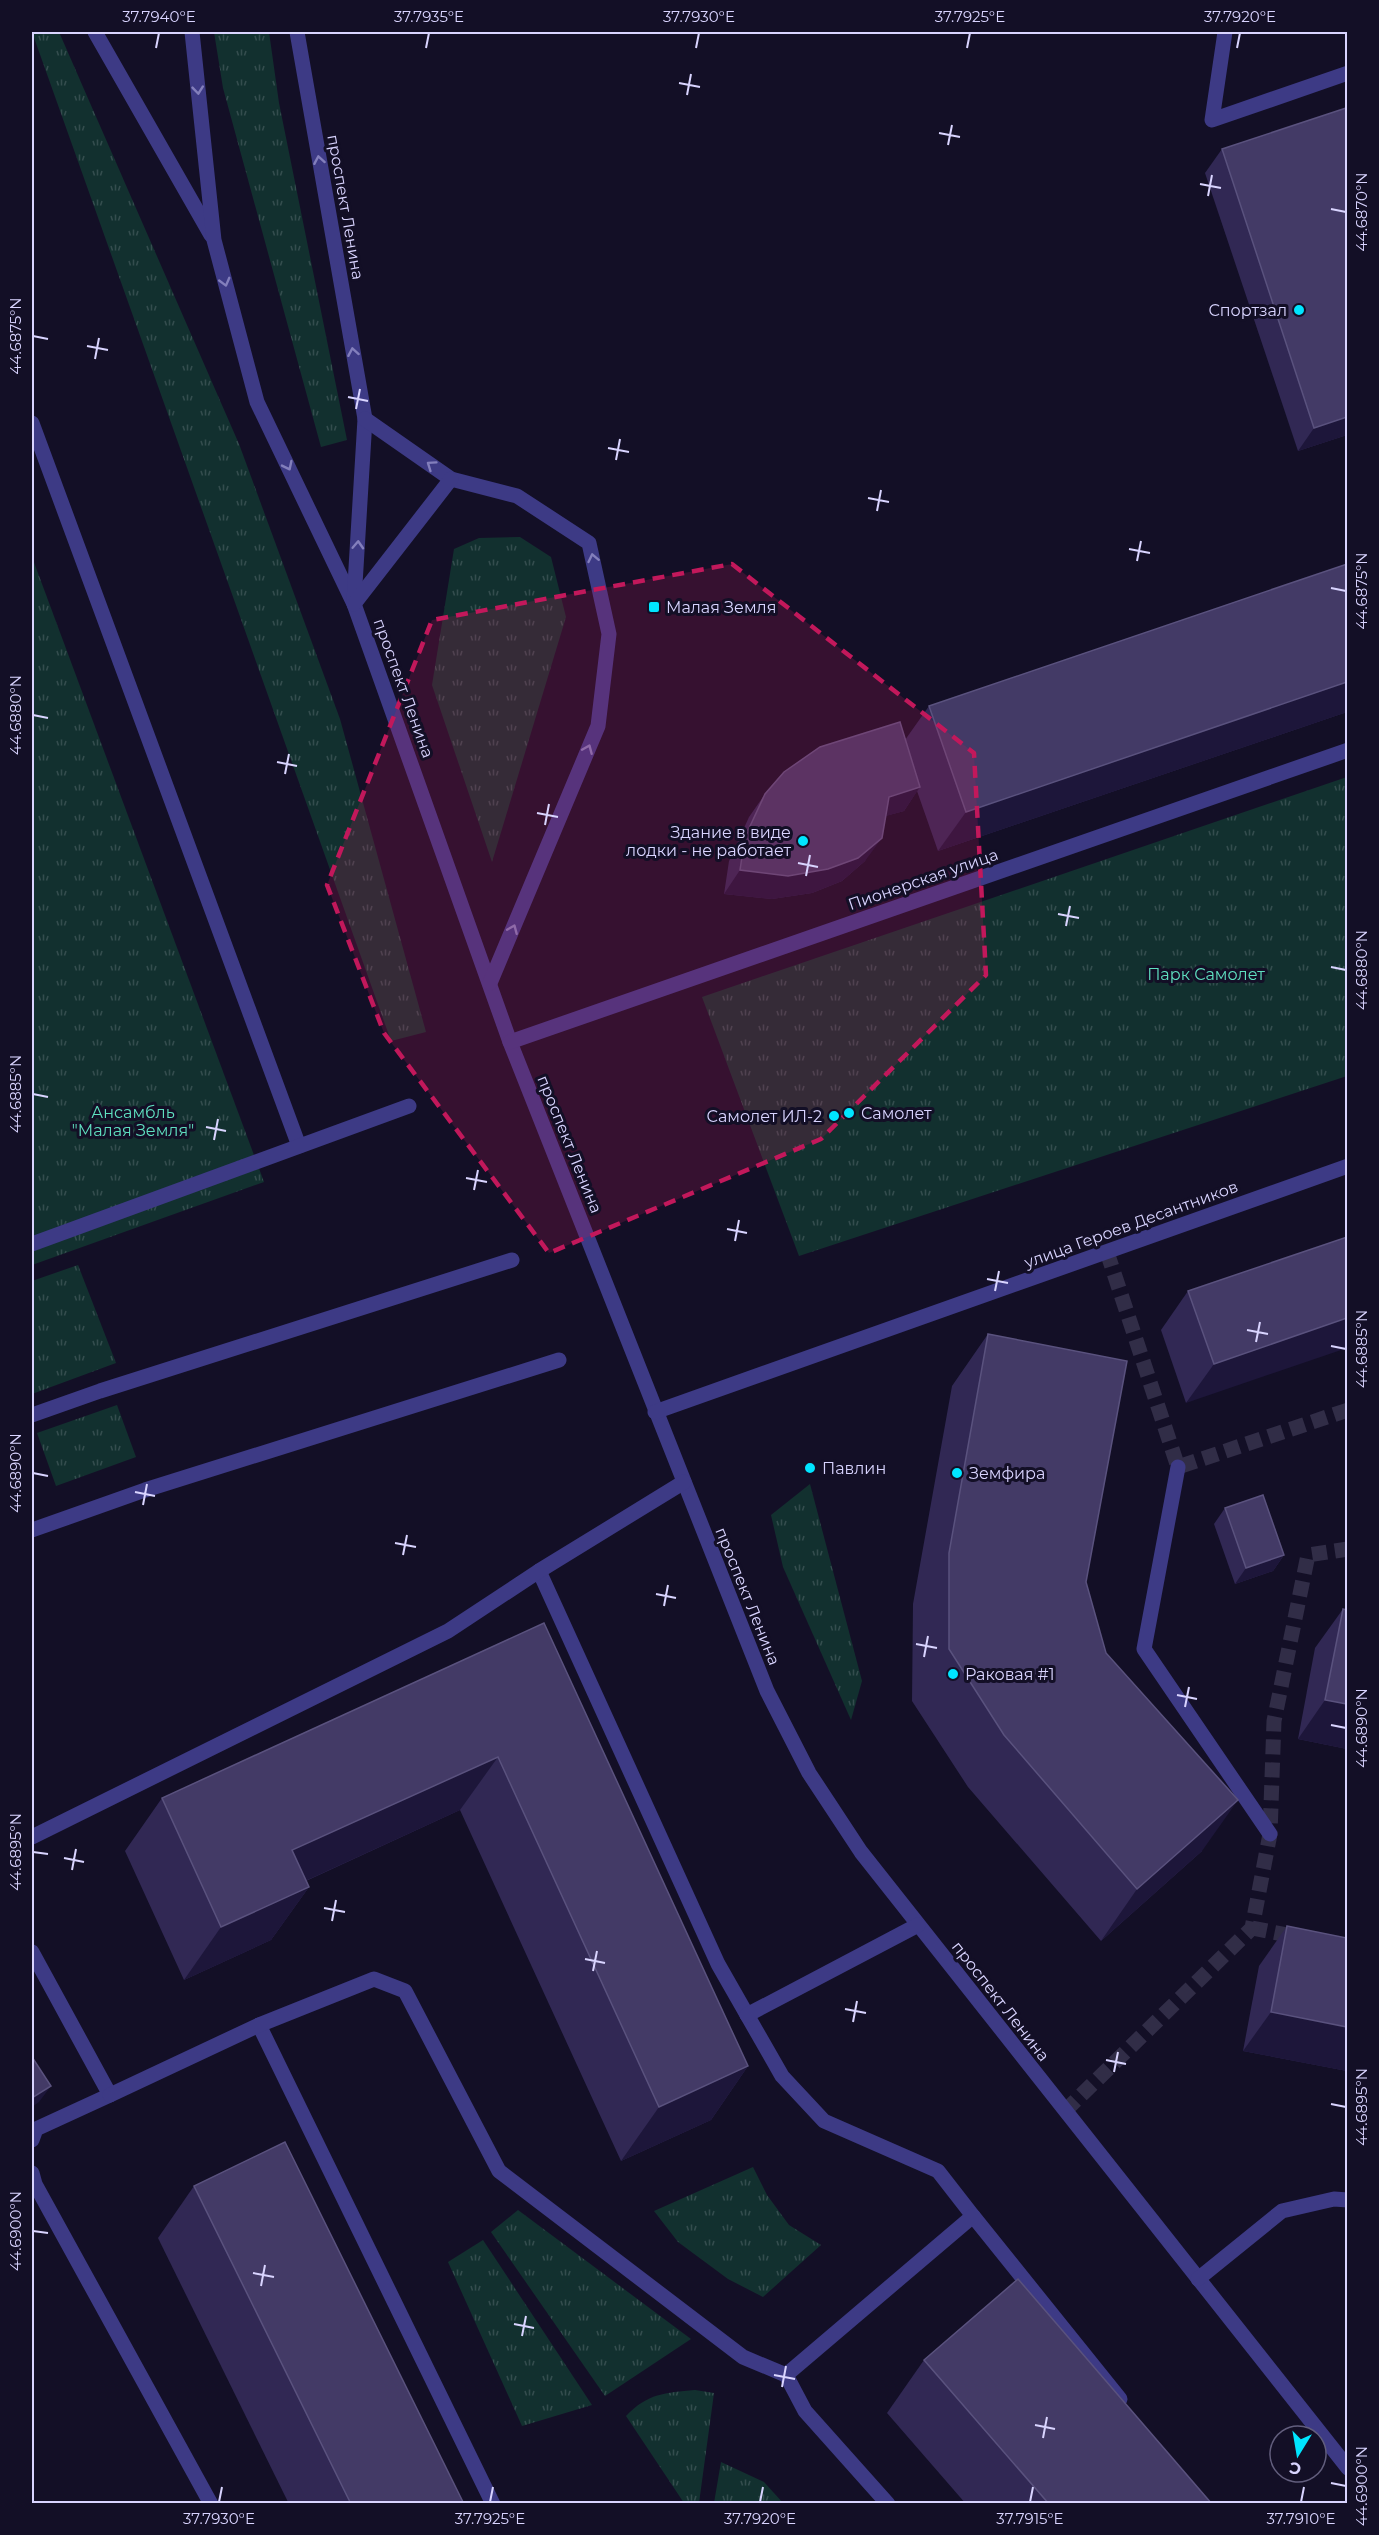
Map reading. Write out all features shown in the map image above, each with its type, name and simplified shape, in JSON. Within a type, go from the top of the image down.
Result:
[{"type":"street","name":"проспект Ленина","points":[[95,32],[214,240]]},
{"type":"street","name":"проспект Ленина","points":[[192,32],[214,240],[257,402],[354,604],[510,1042],[767,1691],[809,1773],[861,1852],[1347,2468]]},
{"type":"street","name":"проспект Ленина","points":[[297,32],[365,418],[354,604]]},
{"type":"street","points":[[1225,32],[1212,120],[1347,74]]},
{"type":"street","points":[[365,418],[451,479],[517,496],[590,543],[609,634],[598,726],[490,983]]},
{"type":"street","points":[[32,423],[299,1146]]},
{"type":"street","points":[[354,604],[451,479]]},
{"type":"street","name":"Пионерская улица","points":[[510,1042],[1347,750]]},
{"type":"street","points":[[32,1244],[409,1106]]},
{"type":"street","name":"улица Героев Десантников","points":[[655,1412],[1347,1166]]},
{"type":"street","points":[[32,1415],[145,1376],[512,1260]]},
{"type":"street","points":[[32,1530],[145,1490],[559,1360]]},
{"type":"street","points":[[1179,1467],[1144,1649],[1270,1834]]},
{"type":"street","points":[[32,1837],[448,1631],[539,1571],[684,1482]]},
{"type":"street","points":[[539,1571],[718,1964],[782,2076],[824,2121],[938,2171],[1130,2411]]},
{"type":"street","points":[[747,2015],[918,1925]]},
{"type":"street","points":[[32,1952],[110,2095]]},
{"type":"street","points":[[32,2140],[36,2129],[259,2025],[375,1979],[405,1991],[499,2171],[743,2357],[786,2375],[805,2411],[888,2504]]},
{"type":"street","points":[[259,2025],[493,2504]]},
{"type":"street","points":[[32,2173],[35,2184],[211,2504]]},
{"type":"street","points":[[1197,2279],[1282,2211],[1334,2199],[1347,2200]]},
{"type":"street","points":[[786,2375],[973,2216]]},
{"type":"highlighted area","points":[[732,564],[974,753],[986,975],[821,1139],[549,1253],[384,1033],[327,885],[432,620]]},
{"type":"green space","points":[[32,32],[59,32],[239,444],[340,719],[426,1032],[391,1041]]},
{"type":"green space","points":[[214,32],[269,32],[279,103],[347,440],[321,447],[223,88]]},
{"type":"green space","points":[[520,537],[551,557],[566,617],[492,862],[432,685],[454,549],[479,538]]},
{"type":"green space","name":"Ансамбль \"Малая Земля\"","points":[[32,557],[264,1182],[32,1265]]},
{"type":"green space","name":"Парк Самолет","points":[[1347,777],[1347,1076],[799,1256],[702,997]]},
{"type":"green space","points":[[78,1265],[116,1363],[32,1394],[32,1281]]},
{"type":"green space","points":[[117,1405],[136,1457],[56,1486],[37,1433]]},
{"type":"green space","points":[[810,1484],[862,1681],[851,1720],[783,1567],[771,1515]]},
{"type":"green space","points":[[753,2167],[767,2195],[789,2225],[821,2245],[763,2297],[728,2279],[678,2242],[654,2211]]},
{"type":"green space","points":[[518,2210],[691,2339],[605,2396],[491,2232]]},
{"type":"green space","points":[[483,2240],[592,2405],[522,2426],[448,2262]]},
{"type":"green space","points":[[695,2390],[714,2393],[699,2503],[684,2503],[626,2416],[650,2398],[666,2393]]},
{"type":"green space","points":[[721,2462],[764,2482],[783,2503],[714,2503]]},
{"type":"building","name":"Спортзал","points":[[1346,108],[1347,417],[1314,428],[1222,149]]},
{"type":"building","points":[[1347,564],[1347,682],[966,812],[929,706]]},
{"type":"building","name":"Здание в виде лодки - не работает","points":[[900,722],[920,787],[889,797],[882,838],[858,858],[828,869],[788,876],[740,870],[745,837],[765,794],[784,772],[820,747]]},
{"type":"building","points":[[1347,1237],[1347,1318],[1214,1364],[1188,1291]]},
{"type":"building","points":[[988,1334],[1127,1361],[1086,1582],[1106,1653],[1238,1800],[1137,1889],[1004,1735],[949,1649],[949,1553]]},
{"type":"building","points":[[1263,1495],[1284,1555],[1246,1568],[1225,1508]]},
{"type":"building","points":[[1343,1609],[1347,1610],[1347,1704],[1325,1700]]},
{"type":"building","points":[[544,1623],[748,2066],[659,2107],[498,1757],[292,1850],[309,1887],[221,1927],[162,1798]]},
{"type":"building","points":[[1287,1926],[1347,1938],[1347,2027],[1271,2012]]},
{"type":"building","points":[[32,2057],[51,2086],[32,2098]]},
{"type":"building","points":[[285,2142],[464,2504],[351,2504],[194,2186]]},
{"type":"building","points":[[1018,2279],[1212,2504],[1049,2504],[924,2360]]},
{"type":"tunnel","points":[[1107,1252],[1178,1467],[1348,1410]]},
{"type":"tunnel","points":[[1065,2111],[1252,1928],[1270,1834],[1274,1721],[1308,1555],[1348,1549]]},
{"type":"tunnel","points":[[1252,1928],[1302,1938]]},
{"type":"place","name":"Спортзал","points":[[1299,310]]},
{"type":"place","name":"Малая Земля","points":[[654,607]]},
{"type":"place","name":"Здание в виде лодки - не работает","points":[[803,841]]},
{"type":"place","name":"Самолет","points":[[849,1113]]},
{"type":"place","name":"Самолет ИЛ-2","points":[[834,1116]]},
{"type":"place","name":"Павлин","points":[[810,1468]]},
{"type":"place","name":"Земфира","points":[[957,1473]]},
{"type":"place","name":"Раковая #1","points":[[953,1674]]}]
